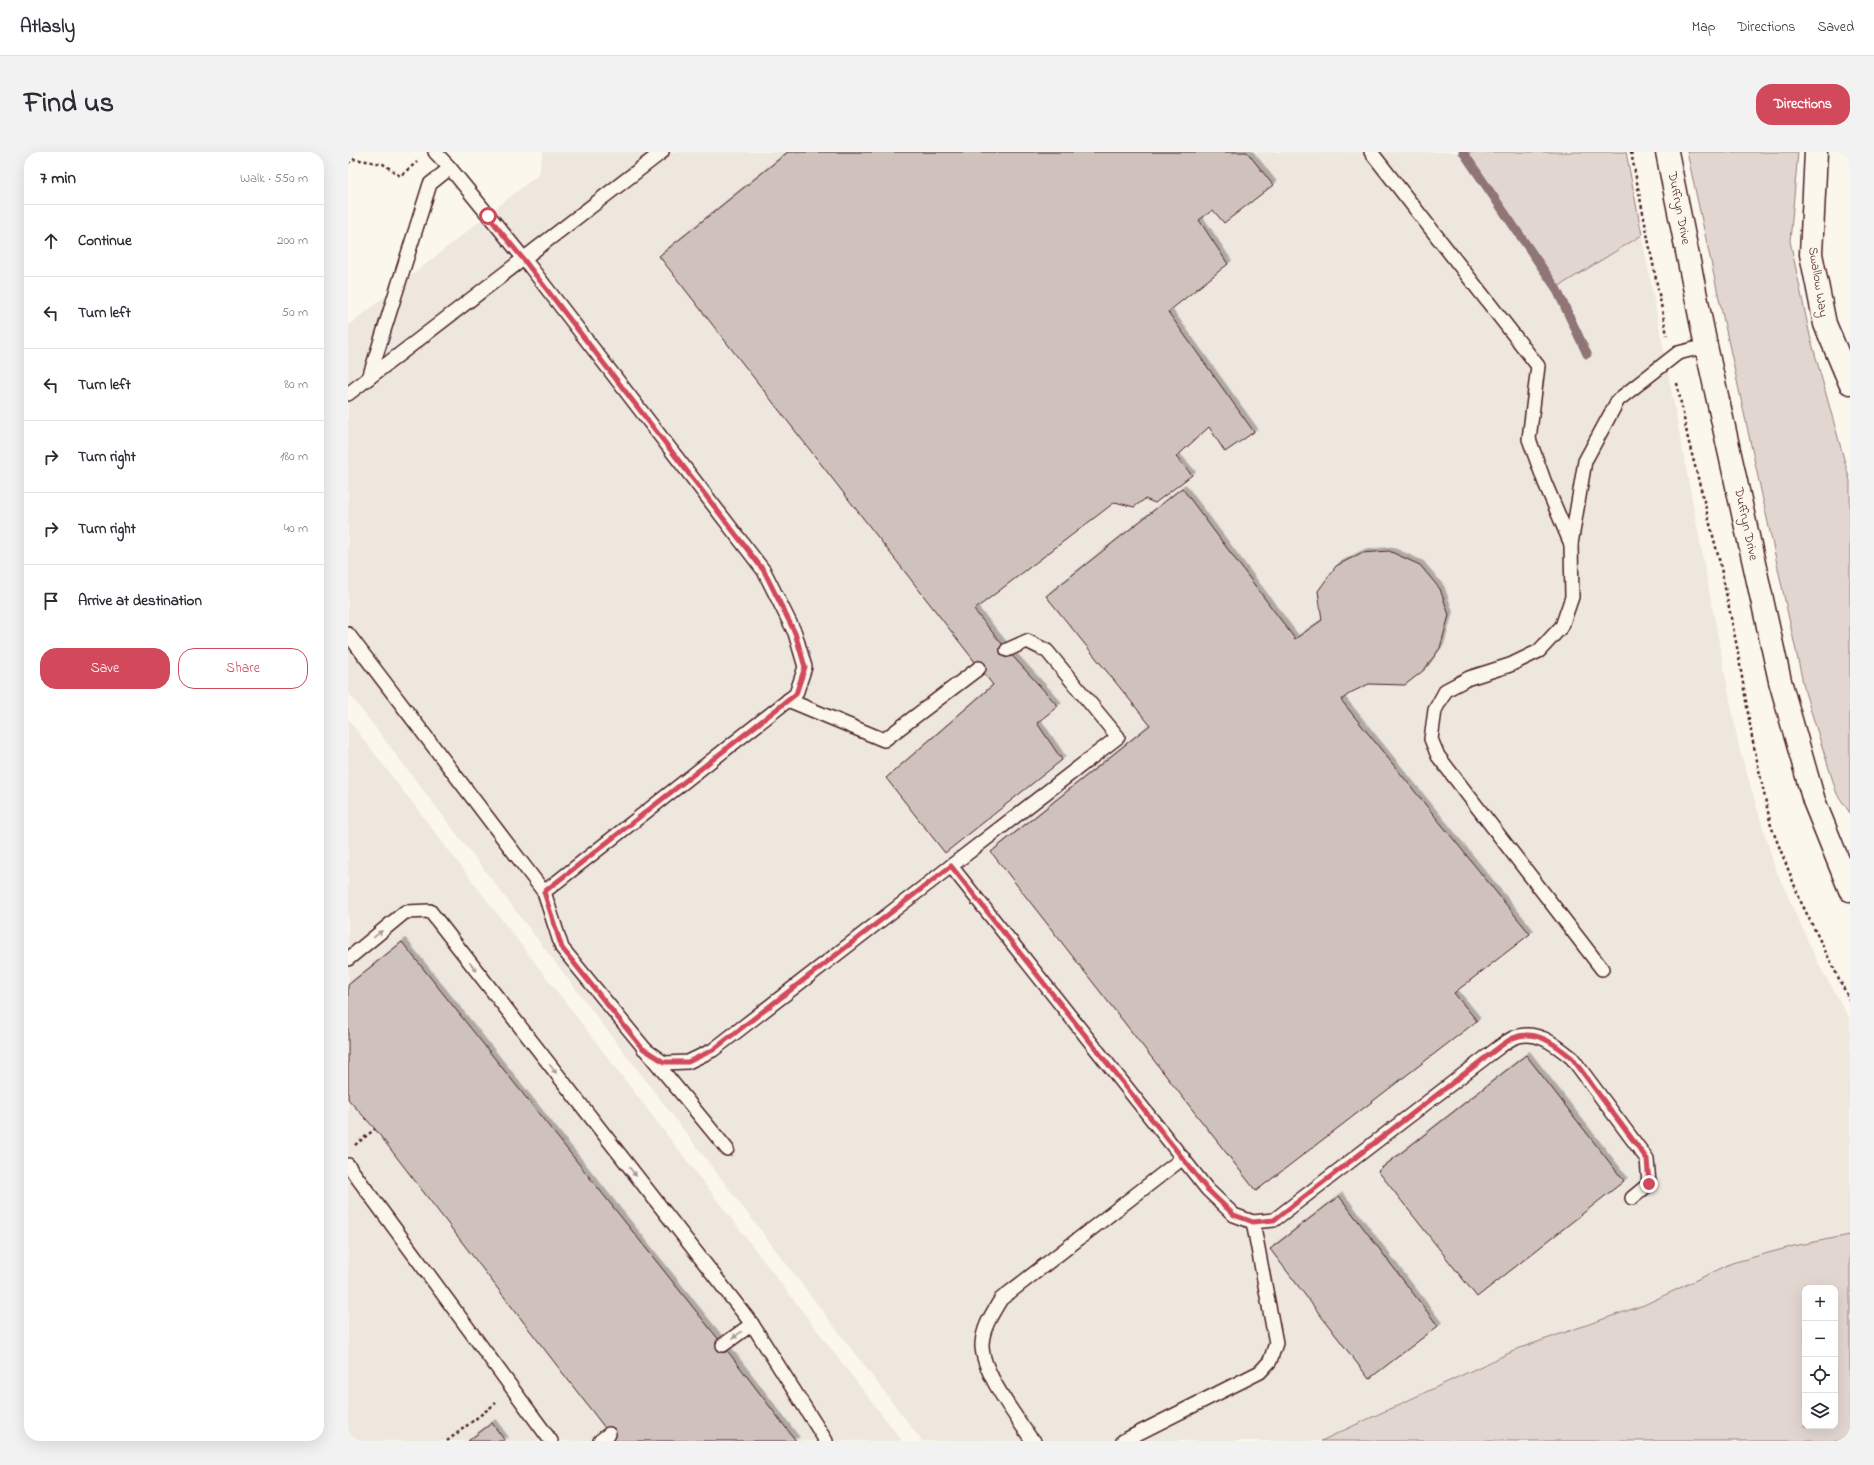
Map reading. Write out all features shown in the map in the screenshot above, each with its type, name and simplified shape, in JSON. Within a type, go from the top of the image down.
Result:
[{"type":"street","name":"Duffryn Drive","points":[[1667,152],[1706,346],[1780,681],[1814,801],[1845,865],[1850,890]]},
{"type":"street","name":"Swallow Way","points":[[1816,152],[1811,254],[1825,324],[1850,383]]},
{"type":"lane","points":[[435,152],[450,168],[524,260],[764,571],[795,633],[805,667],[796,694],[544,892]]},
{"type":"lane","points":[[348,394],[524,260],[662,152]]},
{"type":"lane","points":[[1372,152],[1538,366],[1529,439],[1545,483],[1571,544]]},
{"type":"lane","points":[[369,378],[430,184],[450,168]]},
{"type":"lane","points":[[1602,970],[1438,756],[1432,739],[1435,710],[1446,690],[1469,678],[1510,665],[1539,651],[1562,626],[1572,596],[1571,544],[1585,461],[1618,400],[1678,354],[1706,346]]},
{"type":"lane","points":[[348,634],[544,892],[562,948],[642,1048],[727,1149]]},
{"type":"lane","points":[[642,1048],[664,1062],[688,1062],[713,1050],[1118,737],[1047,651],[1027,641],[1007,650]]},
{"type":"lane","points":[[788,700],[884,740],[979,668]]},
{"type":"lane","points":[[951,866],[1207,1189],[1234,1215],[1253,1222],[1274,1220],[1490,1054],[1514,1038],[1534,1034],[1556,1046],[1572,1058],[1647,1159],[1649,1184],[1632,1198]]},
{"type":"lane","points":[[348,959],[405,912],[430,911],[752,1324],[826,1441]]},
{"type":"lane","points":[[1034,1441],[1031,1439],[989,1374],[982,1345],[987,1322],[1001,1299],[1183,1158]]},
{"type":"lane","points":[[348,1165],[551,1441]]},
{"type":"lane","points":[[1123,1441],[1260,1372],[1270,1361],[1276,1343],[1253,1222]]},
{"type":"lane","points":[[723,1345],[752,1324]]},
{"type":"path","points":[[1631,152],[1688,439],[1720,563],[1737,647],[1752,737],[1771,826],[1801,902],[1850,1001]]},
{"type":"path","points":[[348,163],[354,159],[376,162],[383,164],[400,176],[418,162]]},
{"type":"path","points":[[353,1147],[375,1129]]},
{"type":"path","points":[[447,1441],[514,1390]]},
{"type":"shaded area","points":[[543,152],[1626,152],[1739,747],[1775,868],[1818,963],[1850,1019],[1850,1235],[1794,1246],[1732,1263],[1644,1305],[1520,1348],[1321,1441],[922,1441],[348,692],[348,326],[539,174]]},
{"type":"shaded area","points":[[1462,152],[1626,152],[1642,235],[1556,288]]},
{"type":"shaded area","points":[[1687,152],[1798,152],[1790,241],[1810,336],[1850,481],[1850,813],[1837,794],[1805,692]]},
{"type":"shaded area","points":[[348,719],[902,1441],[348,1441]]},
{"type":"shaded area","points":[[1850,1235],[1850,1441],[1321,1441],[1520,1348],[1644,1305],[1732,1263],[1794,1246]]},
{"type":"building","points":[[788,152],[1247,152],[1273,185],[1224,223],[1213,210],[1199,220],[1228,264],[1168,312],[1254,432],[1225,452],[1209,427],[1176,457],[1192,475],[1155,503],[1145,499],[1134,507],[1115,502],[974,610],[1007,650],[1058,706],[1037,723],[1062,760],[945,853],[886,778],[993,685],[659,256]]},
{"type":"building","points":[[1182,488],[1295,639],[1322,620],[1318,591],[1336,566],[1361,553],[1389,551],[1420,565],[1440,589],[1449,615],[1440,648],[1424,670],[1405,685],[1369,684],[1352,692],[1341,700],[1530,934],[1454,993],[1477,1021],[1256,1191],[991,852],[1150,725],[1046,596]]},
{"type":"building","points":[[402,942],[723,1345],[796,1441],[615,1441],[375,1129],[348,1099],[348,985]]},
{"type":"building","points":[[1526,1055],[1624,1181],[1477,1297],[1378,1171]]},
{"type":"building","points":[[1339,1196],[1438,1326],[1369,1379],[1270,1249]]},
{"type":"building","points":[[492,1423],[505,1441],[468,1441]]},
{"type":"waterway","points":[[1463,152],[1556,288],[1587,354]]},
{"type":"route","points":[[488,216],[524,260],[764,571],[795,633],[805,667],[796,694],[544,892],[562,948],[642,1048],[664,1062],[688,1062],[713,1050],[951,866],[1207,1189],[1234,1215],[1253,1222],[1274,1220],[1490,1054],[1514,1038],[1534,1034],[1556,1046],[1572,1058],[1647,1159],[1649,1184]]}]
